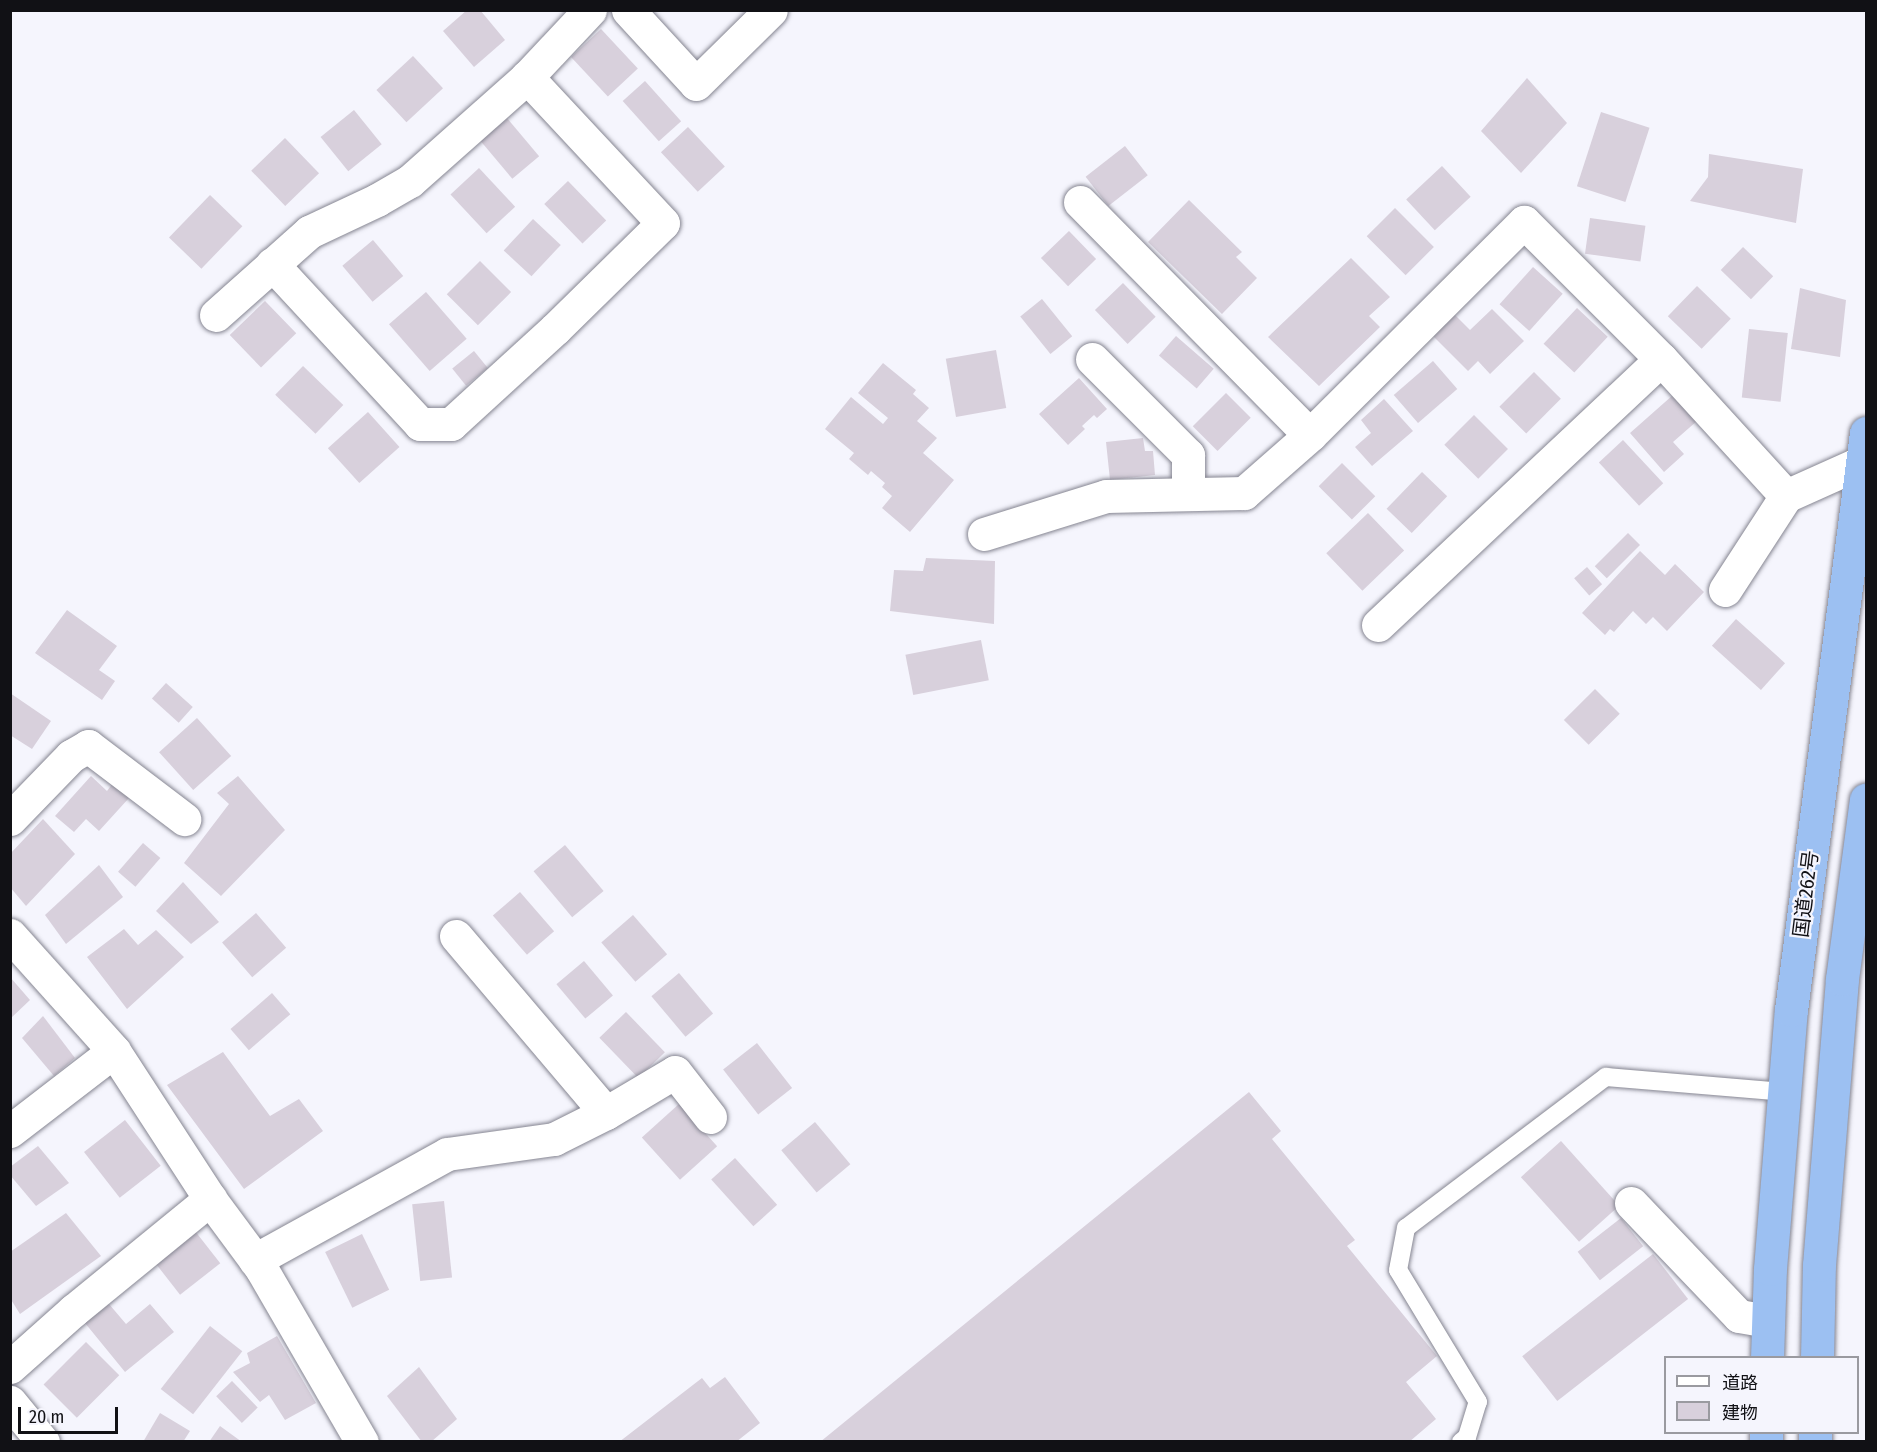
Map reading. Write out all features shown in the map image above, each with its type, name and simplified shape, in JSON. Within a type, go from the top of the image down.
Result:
[{"type":"highway","name":"国道262号","points":[[1767,1356],[1767,1321],[1783,1092],[1865,451]]},
{"type":"highway","points":[[1817,1356],[1819,1265],[1842,979],[1866,800]]},
{"type":"street","points":[[216,315],[309,232],[410,181],[527,77],[590,10]]},
{"type":"street","points":[[628,10],[696,84],[771,10]]},
{"type":"street","points":[[272,264],[420,424],[451,424],[555,329],[663,223],[527,77]]},
{"type":"street","points":[[1080,202],[1310,435]]},
{"type":"street","points":[[984,534],[1106,496],[1244,493],[1310,435],[1524,222],[1661,359],[1786,496]]},
{"type":"street","points":[[1092,359],[1188,455],[1188,494]]},
{"type":"street","points":[[1378,625],[1661,359]]},
{"type":"street","points":[[1725,590],[1786,496],[1865,451]]},
{"type":"street","points":[[10,819],[71,756],[88,746],[183,819]]},
{"type":"street","points":[[10,935],[114,1051],[210,1199],[255,1260],[362,1442]]},
{"type":"street","points":[[456,936],[606,1113]]},
{"type":"street","points":[[10,1131],[114,1051]]},
{"type":"street","points":[[255,1260],[447,1154],[554,1139],[606,1113],[675,1072],[710,1117]]},
{"type":"street","points":[[10,1367],[74,1310],[210,1199]]},
{"type":"street","points":[[1631,1203],[1739,1316],[1767,1321]]},
{"type":"street","points":[[10,1402],[43,1442]]},
{"type":"lane","points":[[1461,1442],[1467,1437],[1478,1402],[1398,1270],[1406,1228],[1606,1077],[1783,1092]]},
{"type":"building","points":[[467,10],[480,10],[505,40],[474,67],[443,31]]},
{"type":"building","points":[[601,29],[638,68],[608,96],[571,57]]},
{"type":"building","points":[[413,56],[443,88],[406,122],[376,90]]},
{"type":"building","points":[[1527,78],[1567,123],[1521,173],[1481,131]]},
{"type":"building","points":[[645,81],[681,121],[659,141],[623,101]]},
{"type":"building","points":[[354,110],[382,144],[348,171],[321,137]]},
{"type":"building","points":[[1601,112],[1650,128],[1625,202],[1577,186]]},
{"type":"building","points":[[507,118],[539,156],[512,179],[480,140]]},
{"type":"building","points":[[688,127],[725,166],[698,192],[661,152]]},
{"type":"building","points":[[285,138],[319,173],[285,206],[251,171]]},
{"type":"building","points":[[1125,146],[1148,175],[1108,206],[1086,177]]},
{"type":"building","points":[[1709,154],[1803,169],[1796,223],[1690,201],[1708,177]]},
{"type":"building","points":[[1442,166],[1471,197],[1435,230],[1406,199]]},
{"type":"building","points":[[479,168],[515,207],[487,233],[450,195]]},
{"type":"building","points":[[568,181],[606,221],[582,243],[544,204]]},
{"type":"building","points":[[210,195],[242,226],[201,269],[169,237]]},
{"type":"building","points":[[1189,200],[1242,252],[1236,257],[1257,278],[1222,314],[1148,242]]},
{"type":"building","points":[[1395,208],[1434,247],[1406,275],[1367,236]]},
{"type":"building","points":[[1590,218],[1645,226],[1640,261],[1585,254]]},
{"type":"building","points":[[533,219],[561,245],[531,276],[504,250]]},
{"type":"building","points":[[1069,231],[1096,259],[1068,286],[1041,258]]},
{"type":"building","points":[[373,240],[403,276],[373,302],[342,266]]},
{"type":"building","points":[[1743,247],[1773,276],[1751,299],[1721,270]]},
{"type":"building","points":[[1351,258],[1390,297],[1369,316],[1380,327],[1319,386],[1268,337]]},
{"type":"building","points":[[480,261],[511,292],[478,325],[447,294]]},
{"type":"building","points":[[1533,267],[1563,294],[1529,331],[1500,304]]},
{"type":"building","points":[[1123,283],[1156,317],[1128,344],[1095,310]]},
{"type":"building","points":[[1697,286],[1731,319],[1702,349],[1668,316]]},
{"type":"building","points":[[1800,288],[1846,300],[1840,357],[1791,349]]},
{"type":"building","points":[[426,292],[467,339],[430,371],[389,324]]},
{"type":"building","points":[[1042,299],[1072,336],[1050,354],[1020,317]]},
{"type":"building","points":[[265,301],[296,333],[261,367],[230,335]]},
{"type":"building","points":[[1577,308],[1608,337],[1574,372],[1544,344]]},
{"type":"building","points":[[1492,309],[1524,341],[1490,374],[1478,361],[1468,371],[1431,334],[1453,313],[1470,330]]},
{"type":"building","points":[[1749,329],[1788,333],[1781,402],[1742,398]]},
{"type":"building","points":[[1176,336],[1214,369],[1197,388],[1159,356]]},
{"type":"building","points":[[996,350],[1006,408],[956,417],[946,359]]},
{"type":"building","points":[[474,351],[488,368],[466,386],[452,369]]},
{"type":"building","points":[[1433,361],[1457,389],[1418,423],[1394,395]]},
{"type":"building","points":[[883,363],[916,390],[913,394],[929,408],[917,421],[937,438],[923,453],[954,480],[910,532],[882,508],[892,496],[882,487],[885,483],[871,471],[868,475],[849,459],[854,453],[825,429],[851,397],[883,424],[888,418],[858,393]]},
{"type":"building","points":[[303,366],[343,405],[315,434],[275,395]]},
{"type":"building","points":[[1534,372],[1561,399],[1526,434],[1499,407]]},
{"type":"building","points":[[1079,378],[1107,409],[1097,418],[1094,415],[1082,426],[1085,429],[1068,445],[1039,414]]},
{"type":"building","points":[[1226,393],[1251,418],[1218,451],[1193,426]]},
{"type":"building","points":[[1673,395],[1697,421],[1673,442],[1684,454],[1664,472],[1630,433]]},
{"type":"building","points":[[1384,399],[1413,431],[1372,466],[1355,447],[1371,433],[1361,420]]},
{"type":"building","points":[[368,412],[399,447],[359,483],[328,448]]},
{"type":"building","points":[[1474,415],[1508,449],[1478,479],[1444,445]]},
{"type":"building","points":[[1143,438],[1145,451],[1153,451],[1155,475],[1110,480],[1106,442]]},
{"type":"building","points":[[1623,440],[1663,483],[1639,506],[1599,463]]},
{"type":"building","points":[[1342,463],[1375,496],[1352,520],[1319,486]]},
{"type":"building","points":[[1422,472],[1447,496],[1412,533],[1387,509]]},
{"type":"building","points":[[1368,513],[1404,550],[1362,591],[1326,553]]},
{"type":"building","points":[[1628,533],[1640,545],[1607,578],[1595,566]]},
{"type":"building","points":[[1640,551],[1665,575],[1675,564],[1704,592],[1667,631],[1653,617],[1646,624],[1633,611],[1614,632],[1610,629],[1605,635],[1582,613]]},
{"type":"building","points":[[926,558],[995,561],[994,624],[890,611],[894,570],[923,571]]},
{"type":"building","points":[[1587,567],[1602,584],[1589,596],[1574,578]]},
{"type":"building","points":[[67,610],[117,646],[99,670],[115,681],[102,700],[35,653]]},
{"type":"building","points":[[1736,619],[1785,663],[1761,690],[1712,646]]},
{"type":"building","points":[[981,640],[989,680],[913,695],[905,655]]},
{"type":"building","points":[[166,683],[193,707],[179,723],[152,699]]},
{"type":"building","points":[[1595,689],[1620,714],[1589,745],[1564,720]]},
{"type":"building","points":[[10,693],[51,721],[32,749],[10,735]]},
{"type":"building","points":[[197,718],[231,756],[193,790],[159,752]]},
{"type":"building","points":[[91,776],[107,791],[113,783],[129,798],[99,831],[86,819],[74,832],[55,816]]},
{"type":"building","points":[[238,776],[285,830],[221,896],[184,863],[229,804],[217,793]]},
{"type":"building","points":[[43,819],[75,854],[26,906],[10,887],[10,854]]},
{"type":"building","points":[[143,843],[160,858],[135,887],[118,872]]},
{"type":"building","points":[[565,845],[604,891],[572,917],[534,871]]},
{"type":"building","points":[[99,865],[123,897],[66,944],[45,915]]},
{"type":"building","points":[[183,882],[219,922],[191,944],[156,911]]},
{"type":"building","points":[[520,892],[554,931],[527,955],[493,916]]},
{"type":"building","points":[[256,913],[286,948],[252,977],[222,943]]},
{"type":"building","points":[[633,915],[667,954],[635,982],[601,943]]},
{"type":"building","points":[[124,929],[138,945],[156,930],[184,957],[127,1009],[87,957]]},
{"type":"building","points":[[584,961],[613,995],[585,1019],[556,984]]},
{"type":"building","points":[[679,973],[713,1014],[685,1037],[651,996]]},
{"type":"building","points":[[10,977],[30,1000],[10,1019]]},
{"type":"building","points":[[272,993],[290,1014],[249,1050],[230,1029]]},
{"type":"building","points":[[626,1012],[665,1052],[638,1078],[599,1038]]},
{"type":"building","points":[[43,1016],[75,1058],[54,1076],[22,1038]]},
{"type":"building","points":[[757,1043],[792,1088],[758,1114],[723,1069]]},
{"type":"building","points":[[223,1052],[270,1116],[299,1099],[323,1131],[244,1189],[167,1085]]},
{"type":"building","points":[[1249,1092],[1281,1131],[1272,1139],[1355,1240],[1347,1246],[1437,1356],[1406,1382],[1436,1419],[1409,1442],[820,1442]]},
{"type":"building","points":[[679,1104],[717,1146],[680,1180],[642,1137]]},
{"type":"building","points":[[125,1120],[161,1166],[120,1198],[84,1152]]},
{"type":"building","points":[[815,1122],[850,1164],[817,1192],[781,1150]]},
{"type":"building","points":[[1561,1141],[1619,1206],[1579,1242],[1521,1177]]},
{"type":"building","points":[[38,1146],[69,1183],[36,1206],[10,1175],[10,1167]]},
{"type":"building","points":[[735,1158],[777,1205],[753,1226],[711,1179]]},
{"type":"building","points":[[444,1201],[452,1278],[420,1281],[412,1204]]},
{"type":"building","points":[[66,1213],[101,1256],[20,1314],[10,1298],[10,1252]]},
{"type":"building","points":[[1621,1218],[1643,1246],[1600,1280],[1578,1252]]},
{"type":"building","points":[[195,1231],[220,1263],[180,1295],[155,1262]]},
{"type":"building","points":[[362,1234],[389,1290],[352,1308],[325,1252]]},
{"type":"building","points":[[1653,1254],[1688,1299],[1557,1401],[1522,1356]]},
{"type":"building","points":[[109,1304],[126,1324],[150,1304],[174,1332],[125,1372],[85,1323]]},
{"type":"building","points":[[210,1326],[242,1351],[193,1414],[161,1389]]},
{"type":"building","points":[[277,1336],[316,1403],[285,1420],[269,1395],[260,1402],[233,1372],[250,1363],[247,1353]]},
{"type":"building","points":[[86,1342],[119,1375],[77,1418],[44,1384]]},
{"type":"building","points":[[419,1367],[457,1419],[431,1442],[422,1442],[387,1396]]},
{"type":"building","points":[[725,1377],[760,1423],[736,1442],[619,1442],[702,1378],[710,1388]]},
{"type":"building","points":[[232,1381],[258,1408],[242,1423],[216,1396]]},
{"type":"building","points":[[160,1413],[190,1431],[183,1442],[143,1442]]},
{"type":"building","points":[[220,1426],[242,1442],[209,1442]]}]
